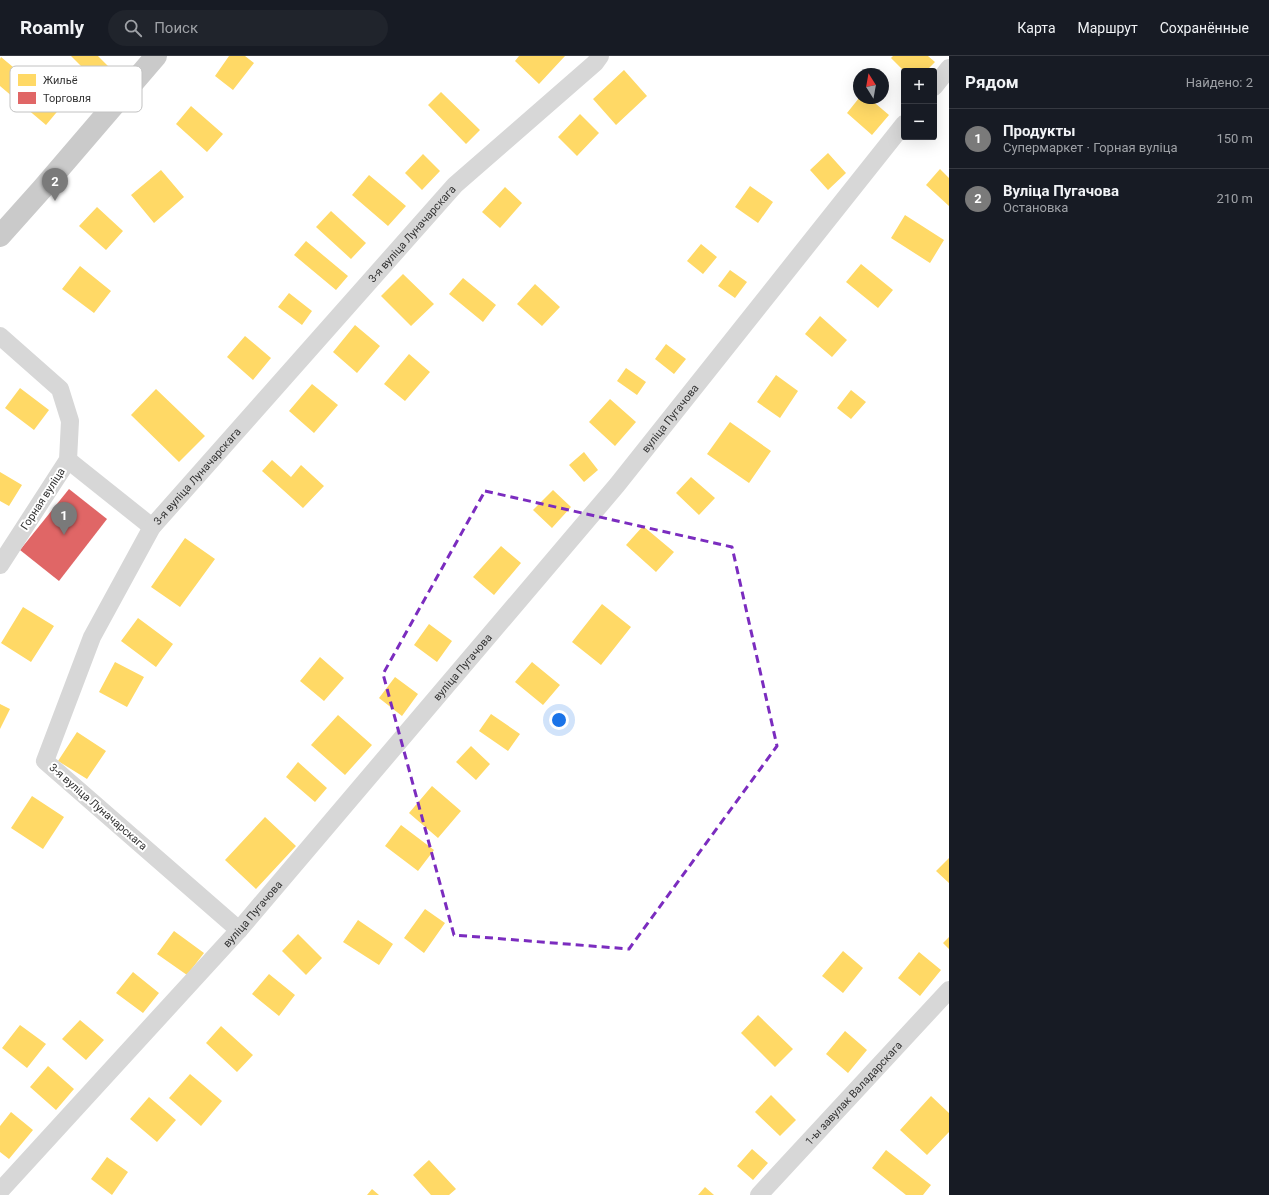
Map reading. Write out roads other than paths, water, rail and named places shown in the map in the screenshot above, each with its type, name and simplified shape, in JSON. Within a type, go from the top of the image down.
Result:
[{"type":"main road","points":[[142,72],[156,56]]},
{"type":"main road","points":[[0,236],[108,112]]},
{"type":"street","name":"3-я вуліца Луначарскага","points":[[239,930],[45,761],[92,637],[152,527],[455,185],[595,63],[600,56]]},
{"type":"street","points":[[937,82],[949,68]]},
{"type":"street","name":"вуліца Пугачова","points":[[0,1191],[239,930],[617,485],[901,128]]},
{"type":"street","name":"Горная вуліца","points":[[0,336],[60,389],[70,421],[68,460],[0,565]]},
{"type":"street","points":[[68,460],[152,527]]},
{"type":"street","name":"1-ы завулак Валадарскага","points":[[759,1195],[949,990]]},
{"type":"place","name":"Вуліца Пугачова","points":[[55,201]]},
{"type":"place","name":"Продукты","points":[[64,535]]}]
